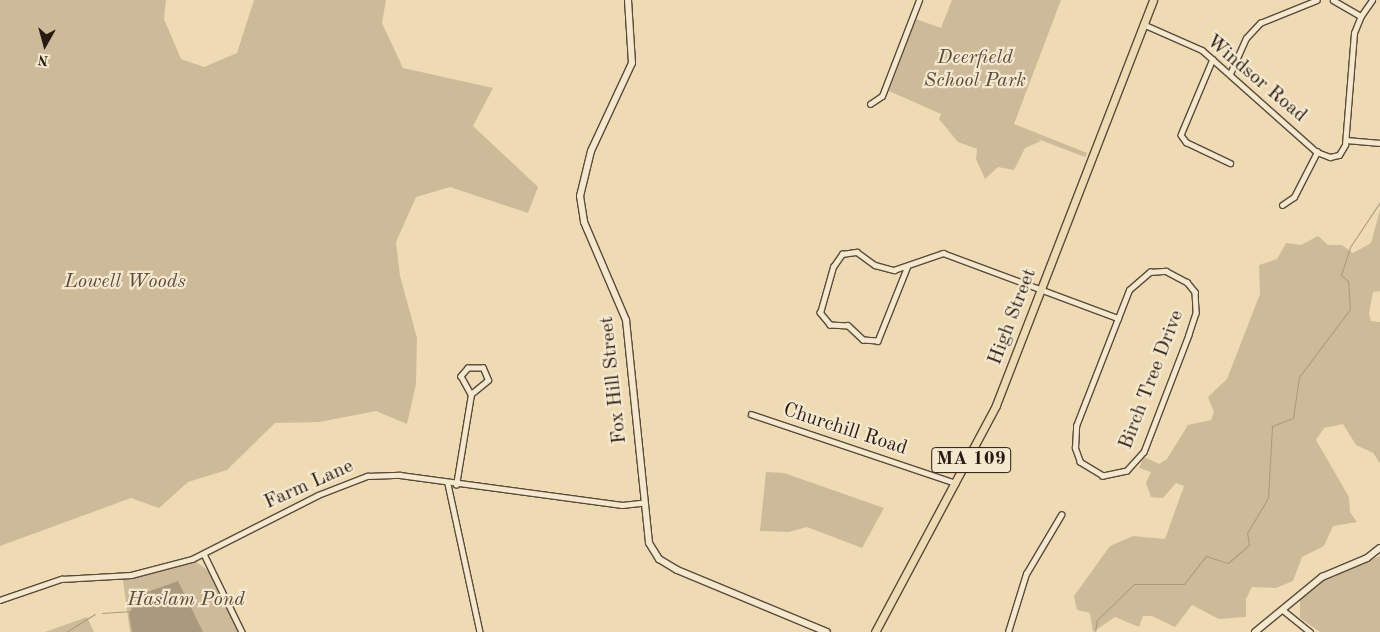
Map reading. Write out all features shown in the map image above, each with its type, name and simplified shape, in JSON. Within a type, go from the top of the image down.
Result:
[{"type":"main road","name":"High Street","points":[[877,631],[958,484],[996,405],[1153,0]]},
{"type":"street","name":"Fox Hill Street","points":[[628,0],[632,63],[591,151],[580,196],[584,222],[626,320],[642,503],[649,543],[659,559],[826,632]]},
{"type":"street","points":[[870,104],[884,92],[919,0]]},
{"type":"street","points":[[1230,74],[1246,38],[1260,23],[1317,0]]},
{"type":"street","points":[[1333,0],[1361,16]]},
{"type":"street","points":[[1282,205],[1294,197],[1317,152],[1326,157],[1339,155],[1346,140],[1354,34],[1361,16],[1372,0]]},
{"type":"street","name":"Windsor Road","points":[[1143,24],[1190,43],[1213,59],[1317,152]]},
{"type":"street","points":[[1213,59],[1181,135],[1186,142],[1230,163]]},
{"type":"street","points":[[1346,140],[1380,142]]},
{"type":"street","points":[[908,266],[878,341],[863,340],[848,326],[830,325],[820,313],[833,267],[842,254],[857,252],[888,270],[908,266],[934,254],[951,254],[1118,318]]},
{"type":"street","name":"Birch Tree Drive","points":[[1150,272],[1178,276],[1194,292],[1196,313],[1144,452],[1127,470],[1103,476],[1080,462],[1074,436],[1118,318],[1130,290],[1150,272]]},
{"type":"street","points":[[456,485],[471,394],[461,376],[468,368],[483,368],[488,380],[471,394]]},
{"type":"street","name":"Churchill Road","points":[[751,414],[958,484]]},
{"type":"street","name":"Farm Lane","points":[[0,600],[61,579],[131,575],[204,554],[318,495],[367,476],[400,475],[448,484],[622,505],[642,503]]},
{"type":"street","points":[[448,484],[480,632]]},
{"type":"street","points":[[1008,632],[1026,574],[1061,515]]},
{"type":"street","points":[[1256,632],[1322,577],[1367,558],[1380,548]]},
{"type":"street","points":[[204,554],[242,632]]},
{"type":"street","points":[[1283,610],[1310,632]]},
{"type":"green space","name":"Lowell Woods","points":[[0,0],[166,0],[164,19],[181,59],[204,67],[237,53],[254,0],[386,0],[382,23],[403,68],[493,88],[473,126],[538,187],[528,213],[450,187],[416,197],[396,242],[400,276],[417,338],[416,384],[407,424],[376,411],[319,422],[275,423],[227,470],[188,482],[159,508],[131,498],[0,546]]},
{"type":"green space","name":"Deerfield School Park","points":[[952,0],[1061,0],[1014,124],[1087,153],[1085,157],[1035,138],[1041,141],[1025,148],[1014,170],[998,167],[985,179],[976,159],[977,149],[958,142],[939,119],[941,114],[889,91],[916,19],[941,28]]},
{"type":"green space","points":[[1380,210],[1380,291],[1373,292],[1369,314],[1371,321],[1380,322],[1380,463],[1373,453],[1356,445],[1343,424],[1324,428],[1316,440],[1349,497],[1350,512],[1357,522],[1333,526],[1324,546],[1302,557],[1293,581],[1276,588],[1252,587],[1246,599],[1246,617],[1219,619],[1192,605],[1175,627],[1152,616],[1143,616],[1139,627],[1115,617],[1093,632],[1090,613],[1077,610],[1074,596],[1110,546],[1133,536],[1165,539],[1184,486],[1176,483],[1163,498],[1151,497],[1146,483],[1151,472],[1139,468],[1144,457],[1159,464],[1167,459],[1188,425],[1211,420],[1214,412],[1208,397],[1227,379],[1260,294],[1259,265],[1277,259],[1286,243],[1301,245],[1318,236],[1328,245],[1342,245],[1353,253],[1371,243]]},
{"type":"green space","points":[[766,472],[784,473],[884,508],[862,548],[807,527],[789,532],[760,531]]},
{"type":"green space","points":[[1380,556],[1380,632],[1320,632],[1300,618],[1300,599],[1319,582]]},
{"type":"green space","name":"Haslam Pond","points":[[195,561],[210,572],[238,632],[130,632],[123,580]]},
{"type":"green space","points":[[87,617],[94,632],[45,632]]},
{"type":"shaded area","points":[[178,581],[203,632],[132,632],[129,614],[139,595]]},
{"type":"waterway","points":[[1095,632],[1097,620],[1134,584],[1184,584],[1206,556],[1228,563],[1249,545],[1247,533],[1268,498],[1272,426],[1293,418],[1299,377],[1350,309],[1348,281],[1341,275],[1350,247],[1380,202]]},
{"type":"waterway","points":[[102,613],[132,611]]},
{"type":"waterway","points":[[66,632],[95,614]]}]
